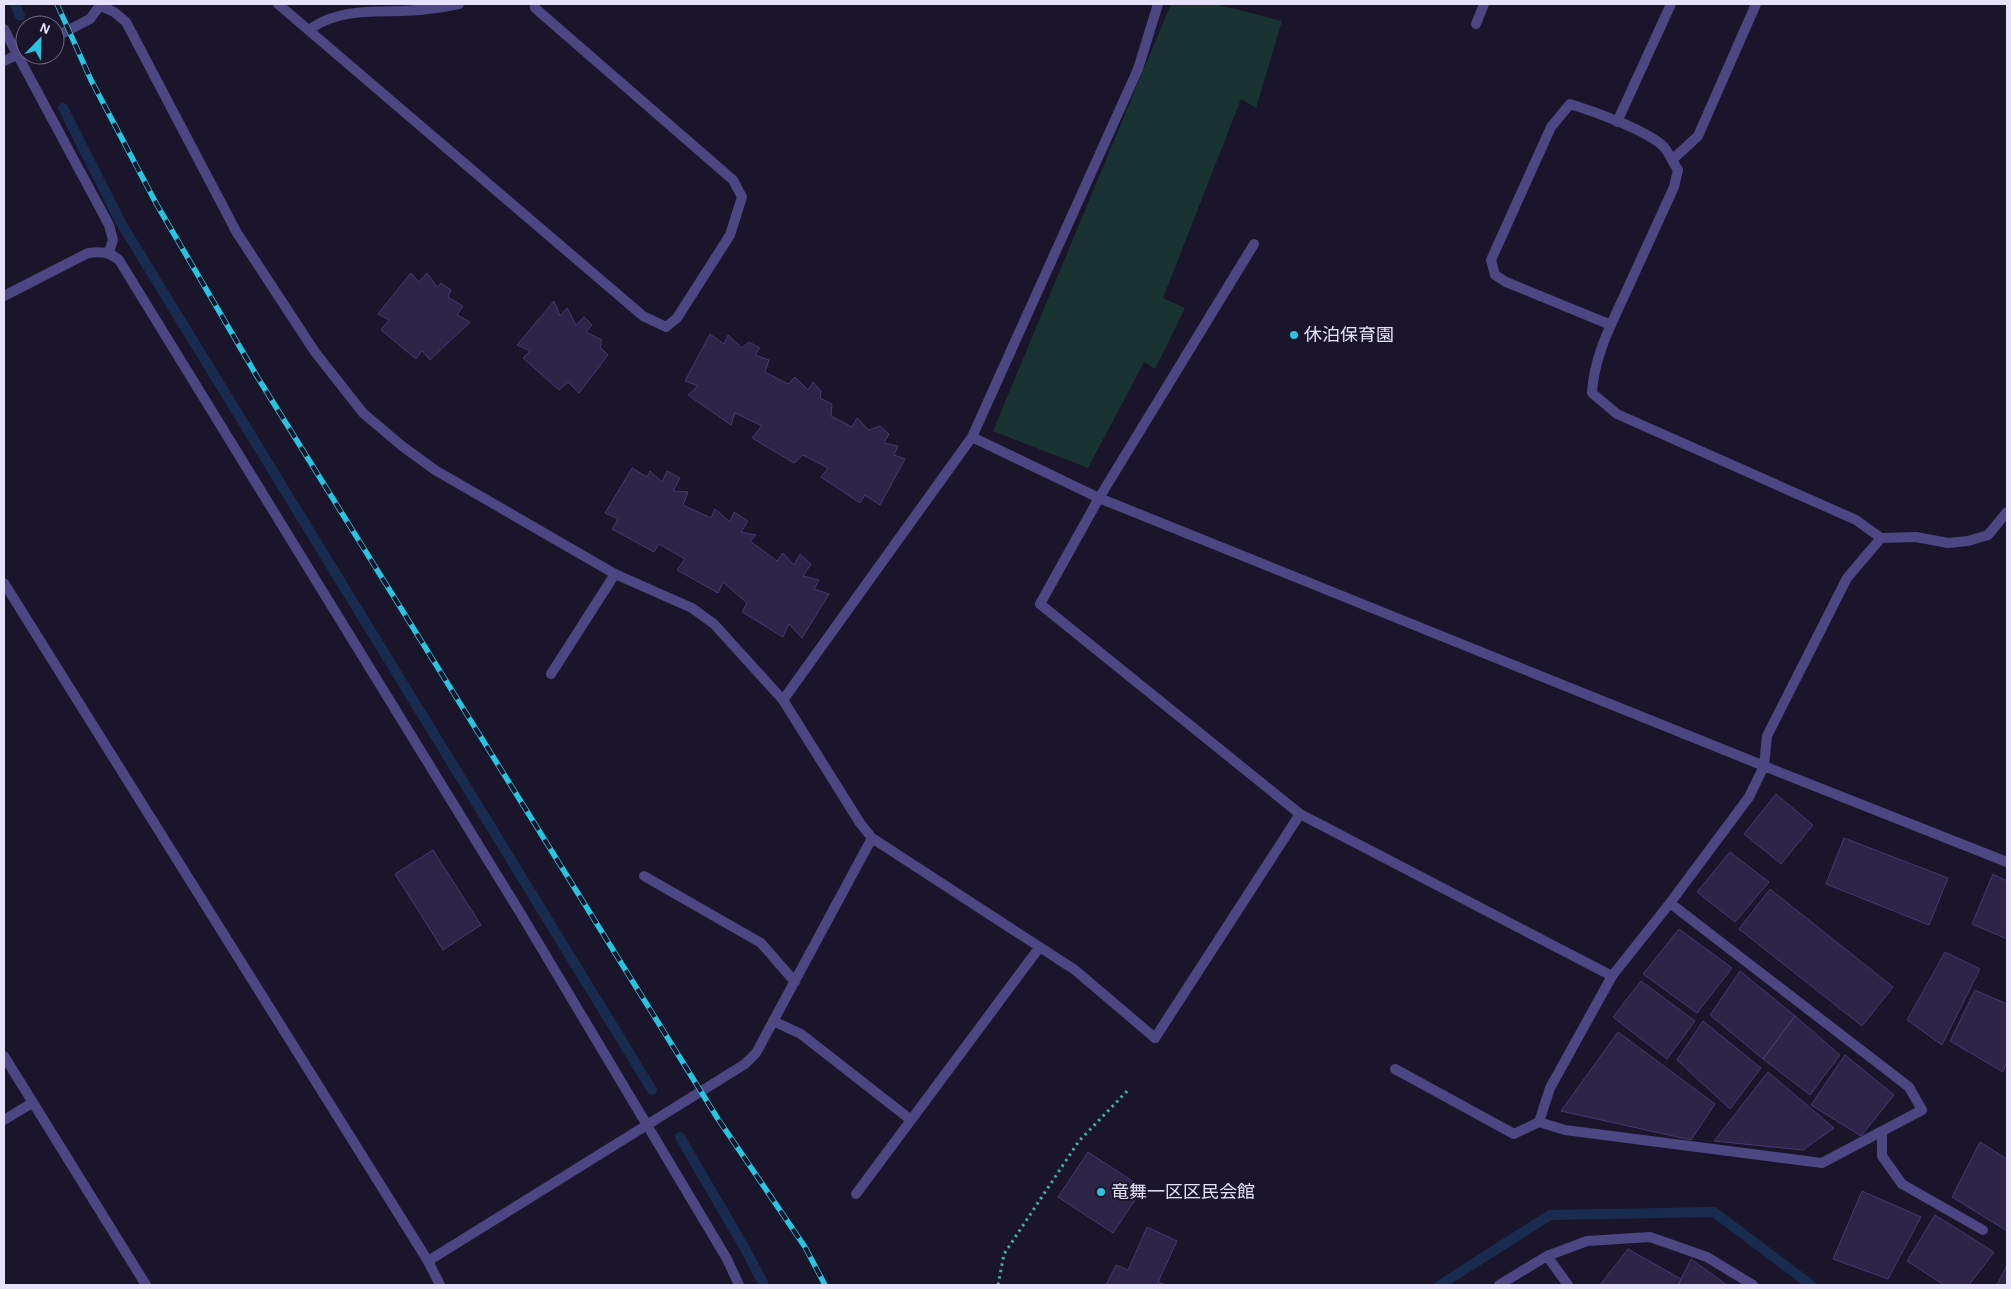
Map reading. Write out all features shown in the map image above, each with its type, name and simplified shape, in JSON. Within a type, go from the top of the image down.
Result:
[{"type":"street","points":[[278,4],[310,29],[643,316],[666,327],[677,318],[730,235],[742,197],[733,180],[535,8],[534,4]]},
{"type":"street","points":[[310,29],[323,20],[350,13],[428,10],[459,4]]},
{"type":"street","points":[[783,700],[972,437],[1138,68],[1158,4]]},
{"type":"street","points":[[1476,24],[1484,4]]},
{"type":"street","points":[[1617,122],[1671,4]]},
{"type":"street","points":[[1672,160],[1698,136],[1756,4]]},
{"type":"street","points":[[65,32],[90,19],[101,5],[114,12],[126,22],[237,234],[315,352],[363,413],[402,446],[435,470],[615,574],[692,608],[714,624],[783,700],[860,823],[872,838],[1075,970],[1155,1038],[1300,814]]},
{"type":"street","points":[[4,29],[15,45]]},
{"type":"street","points":[[27,65],[109,225],[113,240],[109,252]]},
{"type":"street","points":[[1611,325],[1506,282],[1495,275],[1491,260],[1551,127],[1570,104],[1590,110],[1617,122],[1663,147],[1678,170],[1674,187],[1611,325],[1598,353],[1593,375],[1592,393],[1617,414],[1856,520],[1881,538],[1916,537],[1948,543],[1968,541],[1988,534],[2007,512]]},
{"type":"street","points":[[1254,244],[1099,498],[1040,604],[1300,814],[1612,976]]},
{"type":"street","points":[[4,296],[88,253],[109,252],[119,260],[524,919],[645,1125],[727,1259],[740,1285]]},
{"type":"street","points":[[972,437],[1099,498],[2007,862]]},
{"type":"street","points":[[1539,1122],[1550,1088],[1612,976],[1670,904],[1749,797],[1764,766],[1767,736],[1847,578],[1881,538]]},
{"type":"street","points":[[551,674],[615,574]]},
{"type":"street","points":[[4,583],[428,1261],[440,1285]]},
{"type":"street","points":[[428,1261],[745,1064],[756,1053],[872,838]]},
{"type":"street","points":[[644,876],[761,943],[795,982]]},
{"type":"street","points":[[1395,1069],[1514,1134],[1539,1122],[1565,1130],[1822,1163],[1922,1110],[1908,1087],[1670,904]]},
{"type":"street","points":[[856,1194],[1039,948]]},
{"type":"street","points":[[773,1021],[801,1034],[911,1120]]},
{"type":"street","points":[[4,1056],[146,1285]]},
{"type":"street","points":[[4,1120],[32,1103]]},
{"type":"street","points":[[1882,1130],[1882,1156],[1902,1184],[1983,1230]]},
{"type":"street","points":[[1499,1285],[1547,1256],[1587,1241],[1650,1238],[1707,1257],[1753,1285]]},
{"type":"street","points":[[1547,1256],[1568,1285]]},
{"type":"path","points":[[998,1285],[1004,1254],[1078,1141],[1130,1089]]},
{"type":"green space","points":[[1171,4],[1215,4],[1282,21],[1256,108],[1241,99],[1163,298],[1185,308],[1155,369],[1144,362],[1088,468],[993,431]]},
{"type":"building","points":[[411,273],[419,282],[427,273],[437,287],[441,283],[451,290],[448,297],[463,306],[457,315],[470,322],[430,360],[422,351],[416,359],[381,330],[389,320],[378,314]]},
{"type":"building","points":[[554,301],[560,316],[567,308],[576,325],[584,317],[592,325],[586,332],[602,340],[600,347],[608,355],[579,393],[568,382],[559,390],[523,358],[530,351],[517,345]]},
{"type":"building","points":[[710,334],[724,344],[728,335],[742,348],[749,342],[760,348],[755,355],[769,360],[765,372],[788,384],[795,377],[808,390],[813,382],[821,391],[820,398],[832,404],[831,416],[852,427],[857,418],[869,430],[880,426],[889,434],[884,443],[898,446],[894,455],[905,459],[880,505],[865,495],[860,503],[821,477],[828,468],[803,455],[794,463],[752,438],[762,426],[735,413],[731,425],[688,395],[698,386],[685,381]]},
{"type":"building","points":[[632,468],[647,477],[650,471],[662,482],[667,471],[680,478],[673,491],[688,492],[683,505],[711,518],[715,509],[730,522],[734,512],[748,521],[741,532],[756,535],[750,541],[777,561],[783,553],[794,565],[800,554],[811,564],[803,576],[819,580],[814,589],[829,594],[802,638],[789,624],[783,637],[742,612],[747,603],[723,582],[718,593],[677,570],[685,559],[659,544],[654,552],[612,529],[618,519],[605,513]]},
{"type":"building","points":[[1776,794],[1813,825],[1781,864],[1744,834]]},
{"type":"building","points":[[1844,838],[1948,878],[1929,925],[1826,884]]},
{"type":"building","points":[[433,850],[481,925],[443,950],[395,874]]},
{"type":"building","points":[[1730,852],[1769,882],[1735,922],[1697,892]]},
{"type":"building","points":[[1993,874],[2007,881],[2007,939],[1972,924]]},
{"type":"building","points":[[1770,889],[1893,987],[1862,1026],[1739,929]]},
{"type":"building","points":[[1679,929],[1732,968],[1697,1013],[1643,974]]},
{"type":"building","points":[[1945,952],[1980,969],[1942,1045],[1907,1020]]},
{"type":"building","points":[[1740,971],[1795,1016],[1763,1059],[1710,1015]]},
{"type":"building","points":[[1641,981],[1695,1021],[1667,1059],[1613,1017]]},
{"type":"building","points":[[1975,990],[2007,1004],[2007,1061],[2003,1072],[1950,1041]]},
{"type":"building","points":[[1795,1016],[1840,1055],[1810,1095],[1763,1059]]},
{"type":"building","points":[[1703,1021],[1761,1068],[1730,1109],[1677,1060]]},
{"type":"building","points":[[1618,1032],[1715,1104],[1691,1140],[1561,1111]]},
{"type":"building","points":[[1845,1055],[1894,1095],[1861,1136],[1811,1105]]},
{"type":"building","points":[[1768,1072],[1834,1128],[1803,1150],[1714,1141]]},
{"type":"building","points":[[1980,1142],[2007,1159],[2007,1231],[1952,1197]]},
{"type":"building","name":"竜舞一区区民会館","points":[[1088,1152],[1143,1188],[1113,1233],[1058,1197]]},
{"type":"building","points":[[1862,1191],[1921,1217],[1888,1279],[1833,1259]]},
{"type":"building","points":[[1935,1215],[1994,1252],[1969,1285],[1944,1285],[1907,1261]]},
{"type":"building","points":[[1147,1227],[1177,1241],[1158,1282],[1166,1285],[1106,1285],[1116,1265],[1128,1270]]},
{"type":"building","points":[[1628,1249],[1681,1279],[1679,1285],[1600,1285]]},
{"type":"building","points":[[1691,1259],[1727,1285],[1678,1285]]},
{"type":"building","points":[[2007,1265],[2007,1285],[1997,1285]]},
{"type":"waterway","points":[[15,4],[20,15]]},
{"type":"waterway","points":[[63,108],[121,223],[652,1090]]},
{"type":"waterway","points":[[680,1137],[764,1285]]},
{"type":"waterway","points":[[1440,1285],[1550,1215],[1714,1212],[1811,1285]]},
{"type":"railway","points":[[57,4],[91,80],[157,205],[258,378],[718,1119],[805,1247],[825,1285]]},
{"type":"place","name":"休泊保育園","points":[[1294,335]]},
{"type":"place","name":"竜舞一区区民会館","points":[[1101,1192]]}]
